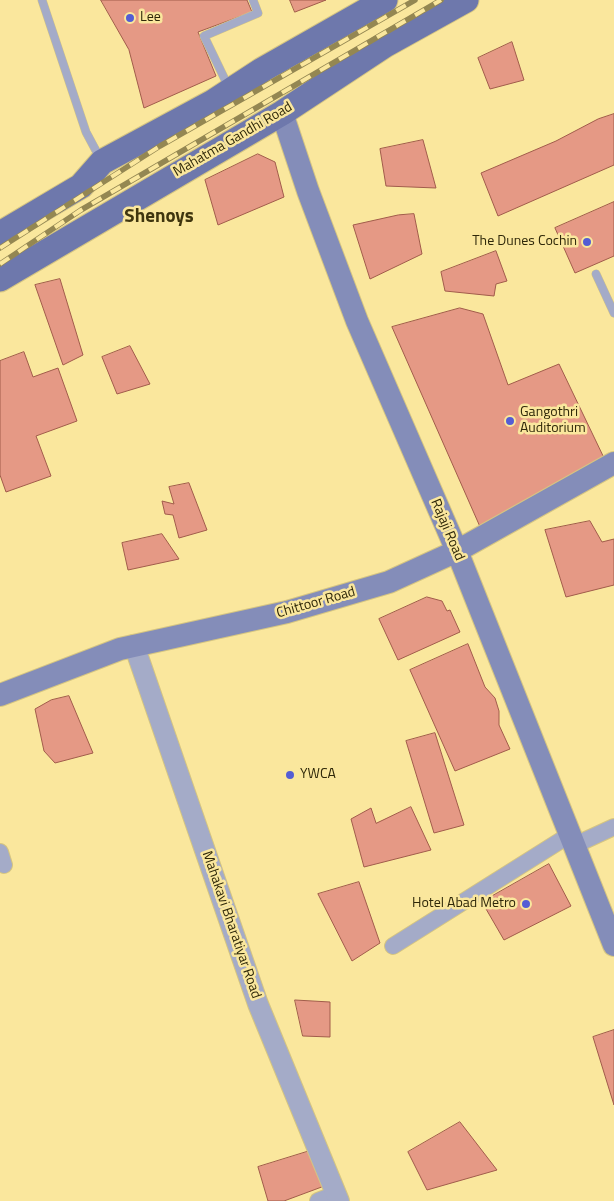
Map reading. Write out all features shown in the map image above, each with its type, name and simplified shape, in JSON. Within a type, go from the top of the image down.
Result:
[{"type":"main road","name":"Mahatma Gandhi Road","points":[[0,279],[282,114],[385,45],[466,0]]},
{"type":"main road","points":[[0,234],[81,186],[102,162],[231,90],[378,2]]},
{"type":"main road","name":"Rajaji Road","points":[[282,114],[308,191],[357,321],[457,551],[614,945]]},
{"type":"main road","name":"Chittoor Road","points":[[0,695],[134,645],[287,612],[389,582],[457,551],[614,463]]},
{"type":"street","name":"Mahakavi Bharatiyar Road","points":[[134,645],[258,1004],[331,1199]]},
{"type":"street","points":[[393,946],[573,840],[614,827]]},
{"type":"lane","points":[[42,0],[86,132],[102,162]]},
{"type":"lane","points":[[231,90],[204,36],[258,13],[252,0]]},
{"type":"lane","points":[[596,274],[614,313]]},
{"type":"building","points":[[101,0],[247,0],[252,12],[198,32],[216,76],[144,108],[129,50]]},
{"type":"building","points":[[290,0],[326,0],[295,12]]},
{"type":"building","points":[[512,42],[524,80],[490,89],[478,58]]},
{"type":"building","points":[[614,114],[614,165],[498,216],[481,173],[556,141],[598,119]]},
{"type":"building","points":[[423,140],[436,188],[386,186],[380,149]]},
{"type":"building","points":[[258,154],[275,162],[284,197],[218,225],[205,180]]},
{"type":"building","name":"The Dunes Cochin","points":[[614,202],[614,256],[575,273],[555,228]]},
{"type":"building","points":[[414,214],[422,254],[370,279],[353,225],[398,215]]},
{"type":"building","points":[[496,251],[507,281],[496,284],[494,296],[445,291],[441,272]]},
{"type":"building","points":[[60,279],[83,355],[63,365],[35,285]]},
{"type":"building","name":"Gangothri Auditorium","points":[[460,308],[483,314],[508,385],[559,364],[605,460],[481,529],[392,327]]},
{"type":"building","points":[[130,346],[150,384],[117,394],[102,357]]},
{"type":"building","points":[[24,352],[33,377],[58,368],[77,421],[36,436],[51,476],[6,492],[0,475],[0,361]]},
{"type":"building","points":[[189,483],[207,530],[179,538],[173,515],[165,514],[162,501],[174,504],[169,487]]},
{"type":"building","points":[[590,521],[602,542],[614,539],[614,585],[566,597],[545,530]]},
{"type":"building","points":[[162,534],[179,559],[128,570],[122,543]]},
{"type":"building","points":[[427,597],[442,601],[447,611],[450,610],[460,632],[398,660],[379,619]]},
{"type":"building","points":[[468,644],[485,687],[495,698],[499,711],[499,725],[510,749],[455,771],[410,670]]},
{"type":"building","points":[[69,696],[93,753],[55,763],[44,751],[35,709],[51,700]]},
{"type":"building","points":[[435,733],[464,825],[434,833],[406,741]]},
{"type":"building","points":[[411,807],[431,850],[364,867],[351,819],[371,808],[376,823]]},
{"type":"building","name":"Hotel Abad Metro","points":[[549,864],[571,906],[504,940],[482,902]]},
{"type":"building","points":[[359,882],[380,943],[352,961],[318,894]]},
{"type":"building","points":[[295,1000],[330,1002],[330,1037],[303,1036]]},
{"type":"building","points":[[614,1030],[614,1105],[593,1037]]},
{"type":"building","points":[[460,1122],[497,1170],[427,1190],[408,1152]]},
{"type":"building","points":[[313,1150],[327,1185],[284,1201],[268,1201],[258,1167]]},
{"type":"railway","points":[[0,248],[160,146],[415,0]]},
{"type":"railway","points":[[0,264],[81,210],[441,0]]},
{"type":"place","name":"Lee","points":[[130,18]]},
{"type":"place","name":"The Dunes Cochin","points":[[587,242]]},
{"type":"place","name":"Gangothri Auditorium","points":[[510,421]]},
{"type":"place","name":"YWCA","points":[[290,775]]},
{"type":"place","name":"Hotel Abad Metro","points":[[526,904]]},
{"type":"district","name":"Shenoys","points":[[159,217]]}]
